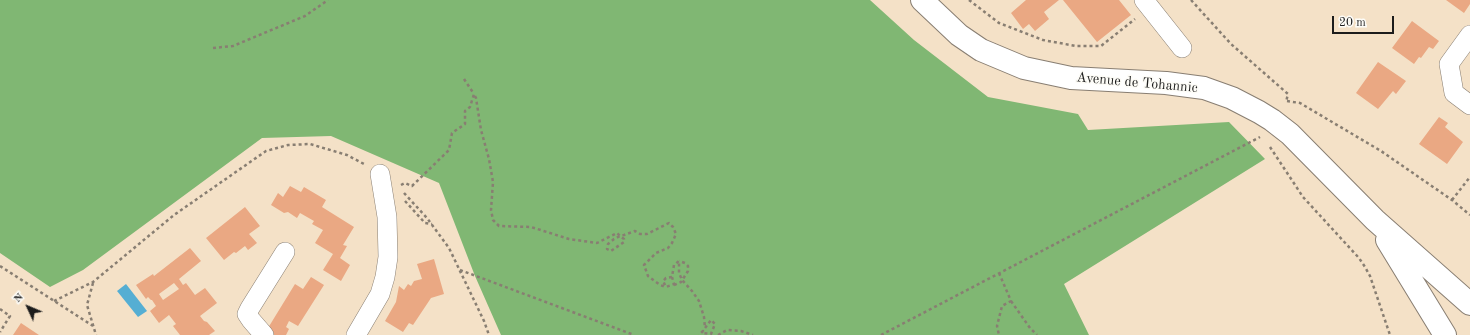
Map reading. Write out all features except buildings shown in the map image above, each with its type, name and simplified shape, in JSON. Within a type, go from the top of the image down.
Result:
[{"type":"street","name":"Avenue de Tohannic","points":[[922,0],[959,35],[981,50],[1024,68],[1071,78],[1166,83],[1204,88],[1232,98],[1259,112],[1290,134],[1375,220],[1470,304]]},
{"type":"street","points":[[1147,4],[1182,48]]},
{"type":"street","points":[[1470,35],[1449,64],[1454,93],[1470,105]]},
{"type":"street","points":[[356,335],[380,294],[385,277],[388,256],[387,217],[380,174]]},
{"type":"street","name":"Avenue de Tohannic","points":[[1375,220],[1445,335]]},
{"type":"street","points":[[264,335],[247,314],[285,252]]},
{"type":"path","points":[[213,48],[233,46],[306,16],[328,0]]},
{"type":"path","points":[[969,0],[999,23],[1043,40],[1076,46],[1101,46],[1147,4]]},
{"type":"path","points":[[1192,0],[1231,44],[1288,94],[1287,101],[1300,103],[1381,151],[1452,200],[1470,215]]},
{"type":"path","points":[[464,79],[476,98],[481,130],[489,159],[493,182],[490,210],[493,220],[499,226],[531,227],[569,239],[597,243],[617,233],[620,236],[624,239],[624,242],[611,251],[607,249],[608,244],[620,236],[635,231],[640,234],[647,234],[669,223],[673,227],[676,234],[672,243],[668,248],[656,253],[644,265],[648,276],[660,285],[666,287],[674,284],[672,277],[674,265],[679,261]]},
{"type":"path","points":[[398,187],[405,183],[412,186],[449,150],[452,133],[457,128],[465,124],[465,111],[470,107],[474,94]]},
{"type":"path","points":[[881,335],[1260,137],[1279,160],[1303,197],[1359,258],[1365,267],[1370,276],[1390,335]]},
{"type":"path","points":[[54,301],[93,282],[174,215],[266,151],[288,145],[310,144],[347,155],[380,174],[408,196],[432,224],[449,248],[484,321],[489,335]]},
{"type":"path","points":[[1452,200],[1470,177]]},
{"type":"path","points":[[398,187],[396,189],[420,218],[425,223],[432,224]]},
{"type":"path","points":[[679,261],[679,273],[682,280],[696,296],[704,317],[705,328],[711,320],[715,324],[711,334],[704,333],[703,331],[699,335]]},
{"type":"path","points":[[674,285],[682,280],[688,271],[688,266],[679,261]]},
{"type":"path","points":[[0,266],[93,326]]},
{"type":"path","points":[[459,270],[634,335]]},
{"type":"path","points":[[999,273],[1011,301],[1030,328],[1037,335]]},
{"type":"path","points":[[666,287],[663,281],[666,278],[672,277]]},
{"type":"path","points":[[93,282],[87,305],[96,335]]},
{"type":"path","points":[[999,335],[997,326],[1002,306],[1011,301]]},
{"type":"path","points":[[0,309],[10,316],[0,332]]},
{"type":"path","points":[[718,335],[727,330],[741,331],[753,335]]},
{"type":"green space","points":[[0,0],[870,0],[914,40],[988,97],[1078,114],[1088,130],[1229,122],[1265,159],[1064,284],[1089,335],[501,335],[475,276],[439,183],[331,136],[262,138],[83,270],[50,287],[0,253]]},
{"type":"water","points":[[126,284],[147,311],[138,317],[117,291]]}]
